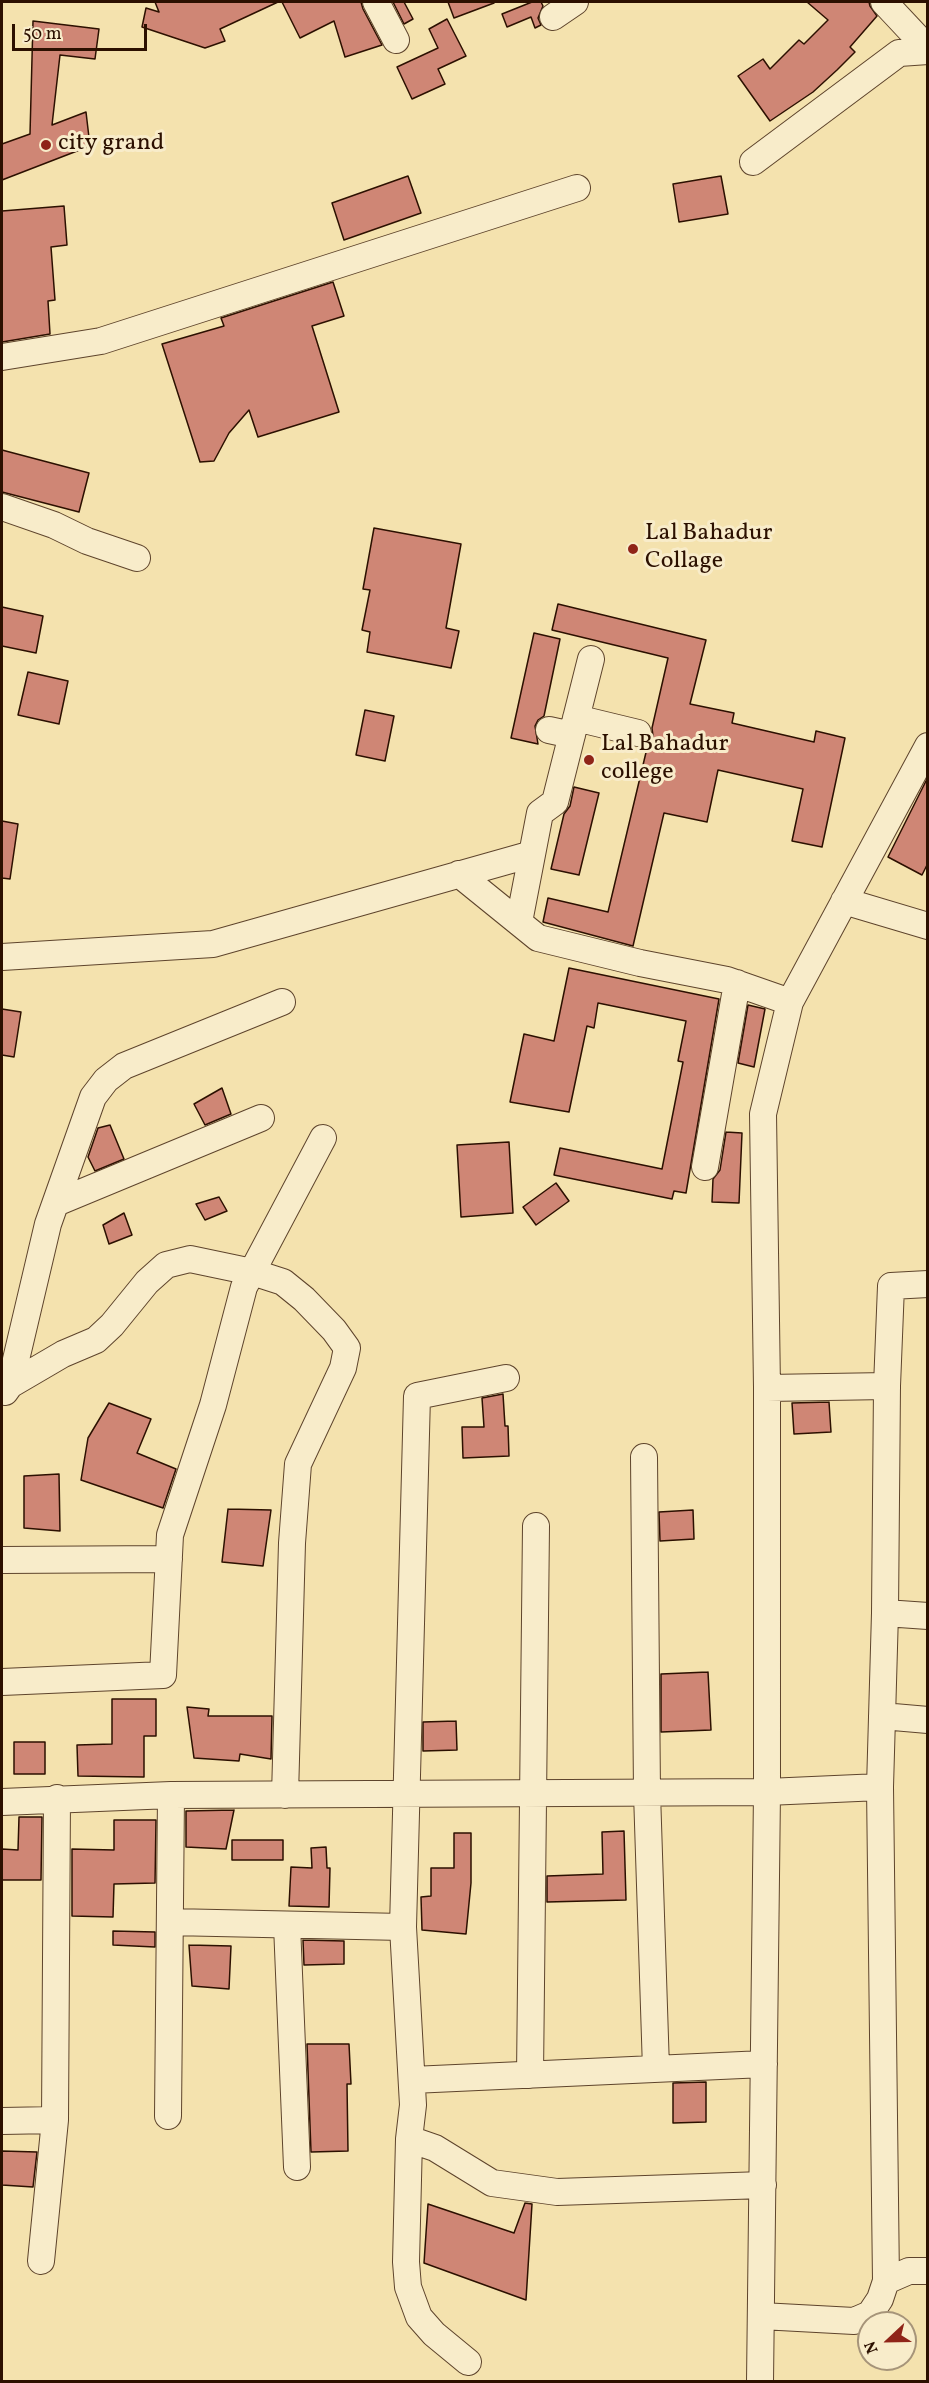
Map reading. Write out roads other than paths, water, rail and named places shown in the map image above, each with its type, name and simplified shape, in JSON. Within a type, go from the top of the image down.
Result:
[{"type":"street","points":[[376,2],[396,40]]},
{"type":"street","points":[[554,17],[576,2]]},
{"type":"street","points":[[884,2],[927,50]]},
{"type":"street","points":[[753,162],[899,53],[927,50]]},
{"type":"street","points":[[2,357],[101,341],[577,188]]},
{"type":"street","points":[[2,507],[137,558]]},
{"type":"street","points":[[519,922],[540,813],[555,802],[565,728],[591,659]]},
{"type":"street","points":[[565,728],[638,733]]},
{"type":"street","points":[[760,2382],[767,1792],[763,1114],[789,1002],[844,901],[919,784],[927,746]]},
{"type":"street","points":[[2,957],[213,944],[532,854]]},
{"type":"street","points":[[459,874],[538,938],[737,983],[789,1002]]},
{"type":"street","points":[[844,901],[927,926]]},
{"type":"street","points":[[705,1167],[737,983]]},
{"type":"street","points":[[6,1391],[48,1224],[93,1097],[106,1080],[124,1066],[282,1002]]},
{"type":"street","points":[[56,1203],[261,1118]]},
{"type":"street","points":[[2,1682],[163,1675],[171,1535],[213,1405],[244,1287],[323,1138]]},
{"type":"street","points":[[6,1391],[63,1354],[96,1340],[112,1325],[147,1282],[166,1265],[190,1259],[252,1272],[283,1282],[304,1299],[334,1330],[347,1348],[343,1368],[298,1464],[292,1543],[285,1795]]},
{"type":"street","points":[[761,2316],[854,2321],[870,2314],[880,2299],[886,2281],[880,1787],[885,1613],[887,1386],[891,1286],[927,1284]]},
{"type":"street","points":[[468,2362],[434,2334],[419,2317],[408,2287],[406,2262],[413,2105],[403,1927],[417,1396],[506,1378]]},
{"type":"street","points":[[766,1388],[887,1386]]},
{"type":"street","points":[[644,1457],[647,1793],[656,2069]]},
{"type":"street","points":[[530,2075],[536,1526]]},
{"type":"street","points":[[2,1560],[169,1559]]},
{"type":"street","points":[[885,1613],[927,1616]]},
{"type":"street","points":[[882,1716],[927,1720]]},
{"type":"street","points":[[2,1802],[171,1795],[767,1792],[880,1787]]},
{"type":"street","points":[[168,2116],[171,1795]]},
{"type":"street","points":[[41,2261],[55,2120],[57,1798]]},
{"type":"street","points":[[170,1922],[403,1927]]},
{"type":"street","points":[[287,1924],[297,2167]]},
{"type":"street","points":[[412,2080],[764,2064]]},
{"type":"street","points":[[2,2121],[55,2120]]},
{"type":"street","points":[[410,2139],[435,2148],[492,2183],[557,2192],[763,2185]]},
{"type":"street","points":[[886,2281],[909,2271],[927,2271]]},
{"type":"place","name":"city grand","points":[[46,145]]},
{"type":"place","name":"Lal Bahadur Collage","points":[[633,549]]},
{"type":"place","name":"Lal Bahadur college","points":[[589,760]]}]
